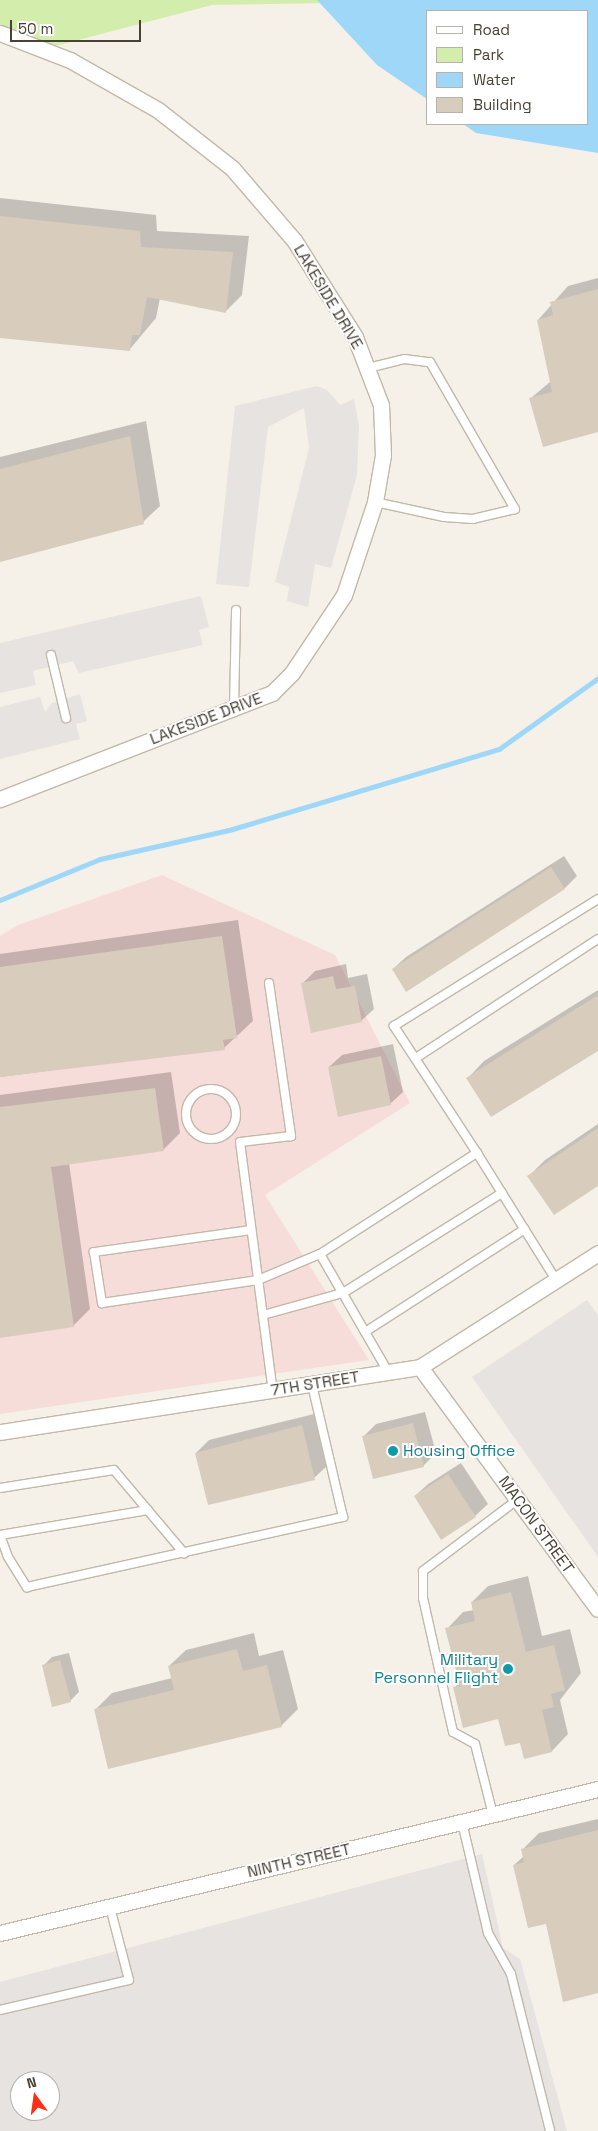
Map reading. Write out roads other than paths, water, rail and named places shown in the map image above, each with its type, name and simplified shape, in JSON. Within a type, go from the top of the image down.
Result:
[{"type":"street","name":"LAKESIDE DRIVE","points":[[0,33],[70,60],[158,110],[226,162],[294,240],[342,316],[368,368],[381,405],[384,455],[376,502],[344,595],[292,673],[272,693],[0,799]]},
{"type":"street","name":"7TH STREET","points":[[0,1432],[420,1367],[598,1253]]},
{"type":"street","name":"MACON STREET","points":[[420,1367],[598,1609]]},
{"type":"street","name":"NINTH STREET","points":[[0,1933],[598,1789]]},
{"type":"lane","points":[[368,368],[404,359],[430,362],[515,510],[474,519],[444,517],[376,502]]},
{"type":"lane","points":[[234,708],[236,610]]},
{"type":"lane","points":[[51,655],[66,718]]},
{"type":"lane","points":[[556,1280],[394,1026],[598,899]]},
{"type":"lane","points":[[416,1058],[598,940]]},
{"type":"lane","points":[[240,1142],[291,1136],[269,983]]},
{"type":"lane","points":[[205,1090],[221,1091],[228,1095],[233,1102],[236,1118],[229,1132],[222,1137],[205,1139],[191,1130],[185,1114],[191,1098],[205,1090]]},
{"type":"lane","points":[[229,1132],[240,1142],[273,1391]]},
{"type":"lane","points":[[251,1230],[94,1252],[102,1303],[258,1280],[320,1254],[477,1154]]},
{"type":"lane","points":[[263,1315],[343,1293],[502,1194]]},
{"type":"lane","points":[[365,1332],[525,1229]]},
{"type":"lane","points":[[320,1254],[388,1372]]},
{"type":"lane","points":[[148,1510],[0,1535],[8,1557],[27,1587],[343,1516],[312,1385]]},
{"type":"lane","points":[[0,1488],[114,1470],[184,1553]]},
{"type":"lane","points":[[493,1815],[476,1744],[453,1732],[423,1598],[423,1571],[517,1500]]},
{"type":"lane","points":[[462,1822],[488,1933],[511,1974],[550,2131]]},
{"type":"lane","points":[[0,2010],[129,1980],[110,1907]]},
{"type":"water","points":[[317,0],[598,0],[598,153],[476,133],[464,125],[588,125],[588,10],[426,10],[426,98],[377,65]]},
{"type":"waterway","points":[[0,900],[100,859],[229,830],[499,749],[598,678]]},
{"type":"place","name":"Housing Office","points":[[393,1451]]},
{"type":"place","name":"Military Personnel Flight","points":[[508,1669]]}]
